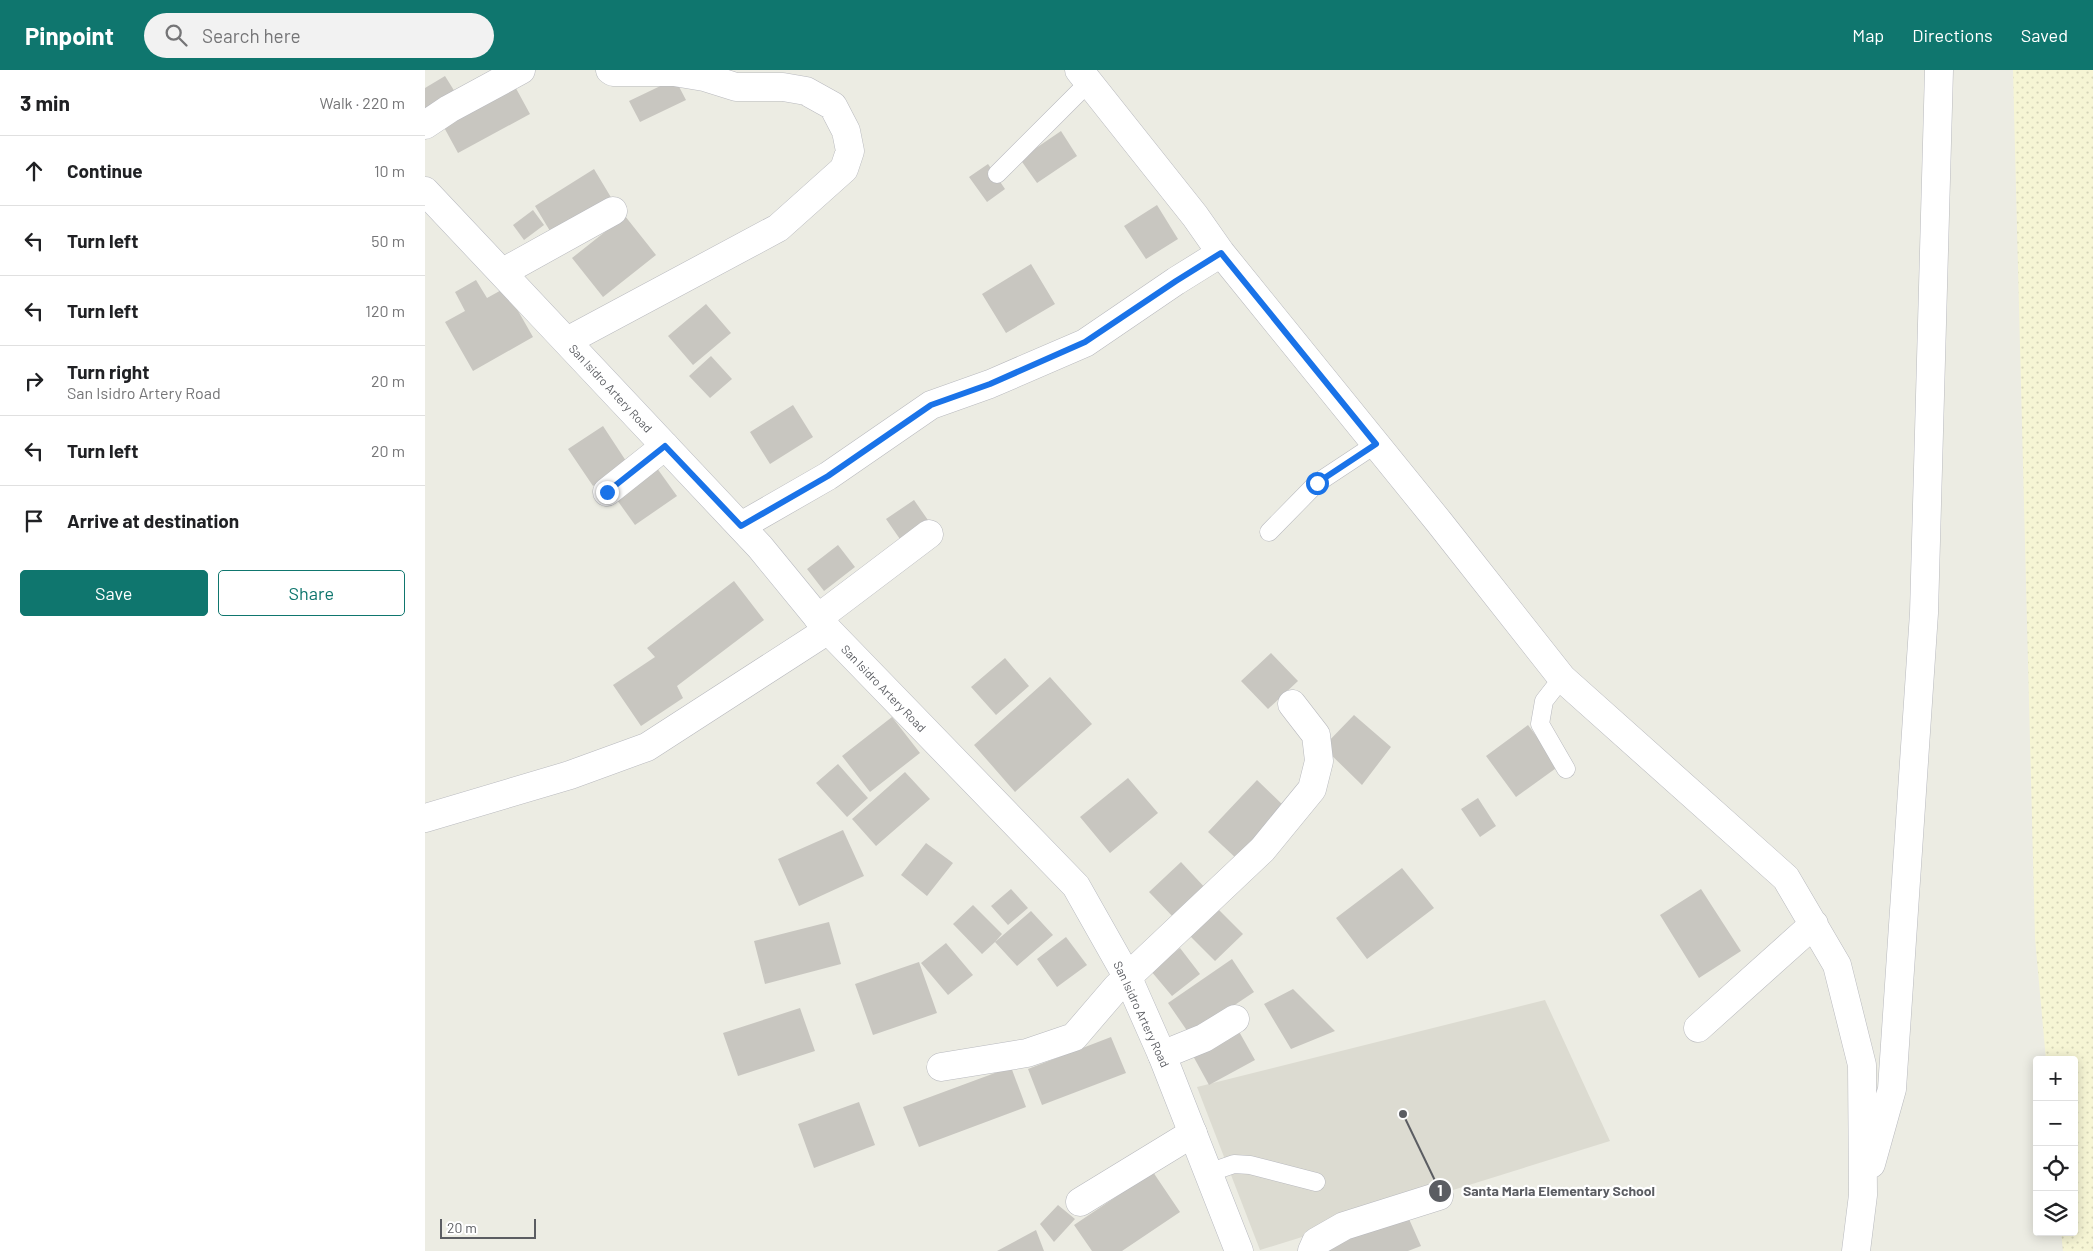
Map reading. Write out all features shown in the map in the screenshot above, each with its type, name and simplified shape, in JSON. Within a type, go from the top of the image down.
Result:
[{"type":"street","points":[[425,125],[449,109],[521,70]]},
{"type":"street","points":[[567,342],[778,228],[844,169],[850,150],[846,131],[833,106],[806,91],[783,87],[736,87],[674,72],[613,72],[610,70]]},
{"type":"street","points":[[1863,1195],[1892,1089],[1924,613],[1939,70]]},
{"type":"street","points":[[1084,76],[1195,216],[1221,253],[1562,678],[1786,878],[1837,965],[1862,1064],[1863,1195],[1856,1251]]},
{"type":"street","name":"San Isidro Artery Road","points":[[425,191],[741,526],[823,624],[1076,886],[1128,978],[1162,1056],[1239,1251]]},
{"type":"street","points":[[503,272],[613,211]]},
{"type":"street","points":[[741,526],[828,476],[931,405],[990,384],[1085,342],[1221,253]]},
{"type":"street","points":[[607,492],[665,446]]},
{"type":"street","points":[[425,818],[570,775],[647,747],[823,624],[929,534]]},
{"type":"street","points":[[941,1067],[1027,1053],[1074,1037],[1093,1017],[1105,999],[1262,850],[1312,789],[1319,761],[1316,735],[1292,704]]},
{"type":"street","points":[[1698,1028],[1814,924]]},
{"type":"street","points":[[1162,1056],[1204,1038],[1235,1019]]},
{"type":"street","points":[[1079,1202],[1193,1133]]},
{"type":"street","points":[[1311,1251],[1316,1242],[1344,1226],[1439,1196]]},
{"type":"lane","points":[[997,174],[1084,76]]},
{"type":"lane","points":[[1269,532],[1317,483],[1376,444]]},
{"type":"lane","points":[[1562,678],[1544,701],[1540,724],[1566,769]]},
{"type":"lane","points":[[1208,1173],[1234,1164],[1250,1165],[1316,1182]]},
{"type":"shaded area","points":[[1545,1000],[1610,1141],[1260,1250],[1197,1087]]},
{"type":"sand","points":[[2013,70],[2093,70],[2093,1251],[2063,1251],[2061,1236],[2078,1236],[2078,1056],[2046,1056],[2035,938]]},
{"type":"building","points":[[445,76],[460,100],[425,118],[425,88]]},
{"type":"building","points":[[675,79],[686,100],[640,122],[629,101]]},
{"type":"building","points":[[512,81],[530,114],[458,153],[440,120]]},
{"type":"building","points":[[1061,131],[1077,156],[1037,183],[1020,159]]},
{"type":"building","points":[[988,164],[1005,189],[987,202],[969,177]]},
{"type":"building","points":[[594,169],[612,199],[553,236],[535,206]]},
{"type":"building","points":[[1157,205],[1178,239],[1146,259],[1124,226]]},
{"type":"building","points":[[533,210],[544,225],[524,240],[513,225]]},
{"type":"building","points":[[625,216],[656,255],[603,297],[572,258]]},
{"type":"building","points":[[1031,264],[1055,304],[1006,333],[982,294]]},
{"type":"building","points":[[476,280],[487,298],[505,288],[533,337],[473,371],[445,322],[465,311],[455,292]]},
{"type":"building","points":[[706,304],[731,333],[693,365],[668,336]]},
{"type":"building","points":[[711,356],[732,379],[710,398],[689,376]]},
{"type":"building","points":[[793,405],[813,437],[770,464],[750,432]]},
{"type":"building","points":[[603,426],[628,464],[593,486],[568,449]]},
{"type":"building","points":[[654,464],[677,496],[635,525],[612,493]]},
{"type":"building","points":[[914,500],[930,523],[902,542],[886,519]]},
{"type":"building","points":[[838,545],[855,567],[824,591],[807,569]]},
{"type":"building","points":[[734,581],[764,620],[677,686],[683,698],[641,726],[613,685],[655,657],[647,648]]},
{"type":"building","points":[[1271,653],[1298,681],[1268,709],[1241,681]]},
{"type":"building","points":[[1005,658],[1029,686],[996,715],[971,687]]},
{"type":"building","points":[[1050,677],[1092,724],[1015,792],[974,745]]},
{"type":"building","points":[[1354,715],[1391,747],[1362,785],[1323,747]]},
{"type":"building","points":[[892,717],[920,753],[870,792],[842,756]]},
{"type":"building","points":[[1528,725],[1559,766],[1516,797],[1486,756]]},
{"type":"building","points":[[838,764],[868,798],[847,817],[816,783]]},
{"type":"building","points":[[905,772],[930,799],[876,846],[852,819]]},
{"type":"building","points":[[1128,778],[1158,813],[1110,853],[1080,817]]},
{"type":"building","points":[[1257,780],[1287,809],[1238,860],[1208,832]]},
{"type":"building","points":[[1478,798],[1496,826],[1480,837],[1461,809]]},
{"type":"building","points":[[843,830],[864,876],[799,906],[778,859]]},
{"type":"building","points":[[926,843],[953,863],[927,896],[901,875]]},
{"type":"building","points":[[1181,862],[1208,891],[1176,920],[1149,892]]},
{"type":"building","points":[[1402,868],[1434,908],[1367,959],[1336,918]]},
{"type":"building","points":[[1011,889],[1028,908],[1008,925],[991,906]]},
{"type":"building","points":[[1701,889],[1741,951],[1699,978],[1660,915]]},
{"type":"building","points":[[973,905],[1002,934],[982,954],[953,924]]},
{"type":"building","points":[[1218,909],[1243,934],[1215,961],[1190,936]]},
{"type":"building","points":[[1031,911],[1053,935],[1017,966],[995,942]]},
{"type":"building","points":[[829,922],[841,964],[765,984],[754,941]]},
{"type":"building","points":[[1066,937],[1087,965],[1057,987],[1037,959]]},
{"type":"building","points":[[946,943],[973,975],[948,995],[921,963]]},
{"type":"building","points":[[1180,948],[1200,974],[1172,996],[1151,971]]},
{"type":"building","points":[[1232,959],[1254,992],[1190,1035],[1168,1003]]},
{"type":"building","points":[[919,962],[937,1013],[873,1035],[855,984]]},
{"type":"building","points":[[1293,989],[1335,1031],[1291,1049],[1264,1004]]},
{"type":"building","points":[[800,1008],[815,1051],[738,1076],[723,1033]]},
{"type":"building","points":[[1237,1028],[1255,1060],[1209,1085],[1192,1054]]},
{"type":"building","points":[[1111,1037],[1126,1073],[1042,1105],[1028,1069]]},
{"type":"building","points":[[1011,1067],[1026,1107],[919,1147],[903,1107]]},
{"type":"building","points":[[859,1102],[875,1145],[814,1168],[798,1124]]},
{"type":"building","points":[[1153,1172],[1180,1212],[1122,1251],[1092,1251],[1074,1225]]},
{"type":"building","points":[[1058,1205],[1075,1219],[1054,1242],[1040,1224]]},
{"type":"building","points":[[1405,1210],[1421,1246],[1408,1251],[1326,1251]]},
{"type":"building","points":[[1036,1230],[1044,1251],[997,1251]]},
{"type":"place","name":"Santa Maria Elementary School","points":[[1403,1114]]},
{"type":"route","points":[[607,492],[665,446],[741,526],[828,476],[931,405],[990,384],[1085,342],[1221,253],[1376,444],[1317,483]]}]
